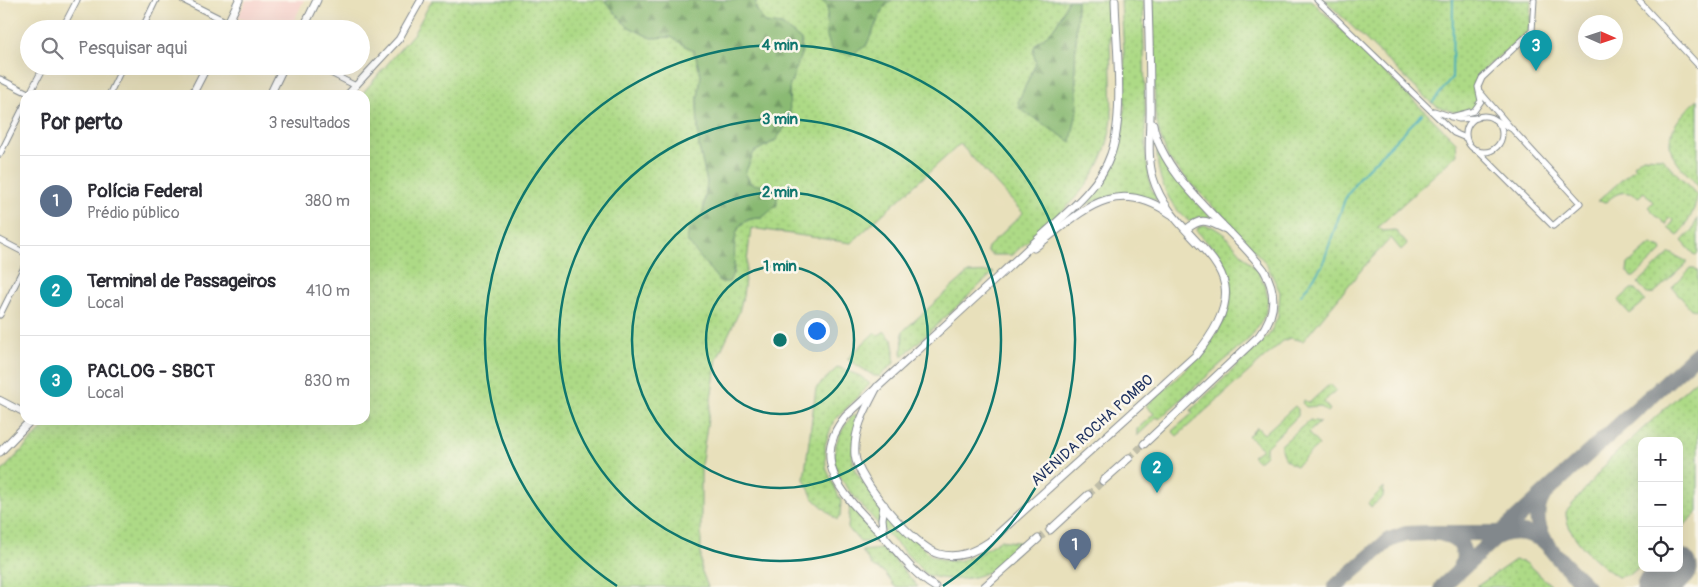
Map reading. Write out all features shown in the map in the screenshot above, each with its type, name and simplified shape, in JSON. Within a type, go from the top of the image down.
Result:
[{"type":"main road","points":[[230,20],[239,0]]},
{"type":"main road","points":[[307,20],[317,0]]},
{"type":"main road","name":"AVENIDA ROCHA POMBO","points":[[935,587],[915,571],[838,486],[829,455],[830,445],[838,425],[1094,185],[1111,156],[1118,123],[1115,0]]},
{"type":"main road","name":"AVENIDA ROCHA POMBO","points":[[878,387],[858,428],[855,454],[862,477],[884,505],[918,541],[931,552],[954,556],[972,552],[993,538],[1195,356],[1213,332],[1223,306],[1224,284],[1214,260],[1175,218],[1163,200],[1153,178],[1150,151],[1148,0]]},
{"type":"main road","points":[[194,90],[202,75]]},
{"type":"main road","points":[[272,90],[280,75]]},
{"type":"main road","name":"AVENIDA ROCHA POMBO","points":[[1144,444],[1259,336],[1270,320],[1273,299],[1268,278],[1257,262],[1169,164],[1157,142],[1150,104]]},
{"type":"main road","points":[[1010,265],[1084,210],[1102,200],[1121,196],[1141,198],[1157,205],[1175,218]]},
{"type":"main road","points":[[1187,230],[1196,222],[1204,221],[1228,230]]},
{"type":"main road","points":[[0,452],[26,425]]},
{"type":"main road","points":[[1103,481],[1129,458]]},
{"type":"main road","points":[[1050,530],[1088,495]]},
{"type":"main road","points":[[884,505],[882,519],[884,538]]},
{"type":"main road","points":[[984,587],[1038,539]]},
{"type":"street","points":[[67,20],[77,0]]},
{"type":"street","points":[[146,20],[156,0]]},
{"type":"street","points":[[183,0],[217,20]]},
{"type":"street","points":[[370,71],[399,39],[420,0]]},
{"type":"street","points":[[1317,0],[1454,133],[1466,138],[1554,226],[1580,203],[1479,91]]},
{"type":"street","points":[[1452,117],[1474,111],[1480,101],[1479,82],[1529,36],[1533,25],[1534,0]]},
{"type":"street","points":[[1638,0],[1698,65]]},
{"type":"street","points":[[32,90],[40,75]]},
{"type":"street","points":[[111,90],[119,75]]},
{"type":"street","points":[[335,75],[356,86]]},
{"type":"street","points":[[352,90],[366,75]]},
{"type":"street","points":[[0,79],[21,90]]},
{"type":"street","points":[[1431,110],[1452,117],[1492,118],[1512,128]]},
{"type":"street","points":[[0,154],[20,114]]},
{"type":"street","points":[[1466,138],[1468,126],[1477,118]]},
{"type":"street","points":[[1477,150],[1489,151],[1501,139],[1500,127],[1492,118]]},
{"type":"street","points":[[0,240],[20,250]]},
{"type":"street","points":[[0,315],[20,275]]},
{"type":"street","points":[[0,400],[20,410]]},
{"type":"shaded area","points":[[246,0],[304,0],[294,20],[244,20],[238,17]]},
{"type":"green space","points":[[432,0],[604,0],[627,26],[651,38],[671,37],[694,51],[701,75],[697,106],[699,147],[707,182],[703,213],[689,227],[734,274],[734,245],[739,229],[751,219],[762,218],[751,184],[745,173],[754,152],[775,141],[790,120],[789,88],[801,54],[801,40],[782,25],[765,23],[755,7],[757,0],[822,0],[828,6],[826,33],[866,46],[883,9],[892,0],[1068,0],[1055,26],[1035,46],[1034,55],[1036,63],[1018,102],[1078,106],[1075,70],[1077,0],[1109,0],[1112,118],[1108,141],[1100,162],[1090,180],[1062,211],[1012,255],[992,255],[987,251],[988,247],[1023,213],[960,144],[851,243],[751,228],[743,296],[739,312],[717,359],[701,466],[701,569],[708,587],[0,587],[0,473],[46,425],[370,425],[370,90],[365,90],[414,33]]},
{"type":"green space","points":[[604,0],[757,0],[755,7],[765,23],[782,25],[801,40],[801,54],[789,88],[790,120],[775,141],[754,152],[745,173],[751,184],[771,186],[777,193],[777,205],[762,218],[749,220],[741,224],[735,241],[733,273],[729,282],[720,282],[687,241],[689,227],[703,213],[707,182],[699,147],[697,106],[701,75],[694,51],[671,37],[651,38],[627,26]]},
{"type":"green space","points":[[822,0],[892,0],[883,9],[866,46],[851,55],[831,50],[826,33],[828,6]]},
{"type":"green space","points":[[1068,0],[1077,0],[1075,70],[1078,106],[1071,142],[1020,109],[1018,102],[1036,63],[1034,56],[1035,46],[1055,26]]},
{"type":"green space","points":[[1121,0],[1143,0],[1146,158],[1151,188],[1158,200],[1138,196],[1121,196],[1085,205],[1108,176],[1120,146],[1125,105]]},
{"type":"green space","points":[[1153,0],[1311,0],[1456,142],[1457,154],[1378,227],[1383,231],[1395,230],[1407,244],[1401,250],[1391,238],[1367,263],[1303,341],[1290,338],[1283,341],[1177,436],[1172,431],[1193,413],[1191,410],[1269,335],[1278,317],[1280,292],[1266,263],[1169,160],[1159,133],[1155,112]]},
{"type":"green space","points":[[1325,0],[1531,0],[1530,24],[1527,34],[1496,58],[1479,75],[1476,82],[1478,98],[1473,107],[1468,111],[1455,112],[1429,101]]},
{"type":"green space","points":[[1698,99],[1698,186],[1675,159],[1670,142],[1671,133],[1680,118]]},
{"type":"green space","points":[[1157,151],[1170,173],[1213,220],[1199,217],[1190,222],[1176,208],[1165,191],[1159,172]]},
{"type":"green space","points":[[1643,157],[1662,158],[1697,195],[1697,200],[1688,222],[1678,236],[1668,228],[1674,221],[1672,219],[1669,218],[1666,225],[1648,207],[1653,202],[1644,192],[1639,197],[1630,193],[1622,193],[1610,198],[1607,202],[1598,201],[1635,168],[1633,165]]},
{"type":"green space","points":[[1698,218],[1698,254],[1695,255],[1682,241],[1692,230]]},
{"type":"green space","points":[[1203,225],[1213,227],[1224,234],[1258,272],[1264,283],[1268,299],[1265,315],[1251,337],[1159,419],[1157,417],[1137,436],[1137,429],[1154,414],[1146,406],[1177,378],[1209,344],[1221,325],[1229,305],[1230,285],[1224,264],[1197,231],[1198,227]]},
{"type":"green space","points":[[1651,244],[1661,248],[1662,251],[1634,277],[1631,277],[1627,271],[1628,264]]},
{"type":"green space","points":[[1670,253],[1686,261],[1686,264],[1654,293],[1647,294],[1638,283]]},
{"type":"green space","points":[[1691,268],[1695,268],[1698,272],[1698,310],[1691,309],[1672,287]]},
{"type":"green space","points":[[994,272],[902,357],[903,331],[968,273]]},
{"type":"green space","points":[[1631,289],[1635,289],[1645,301],[1630,314],[1618,301]]},
{"type":"green space","points":[[884,331],[894,342],[894,363],[880,376],[874,376],[847,359],[875,332],[879,336]]},
{"type":"green space","points":[[838,367],[860,376],[870,384],[833,422],[825,445],[826,468],[841,501],[840,517],[837,520],[813,498],[804,479],[816,388]]},
{"type":"green space","points":[[1698,378],[1698,512],[1683,526],[1683,437],[1638,437],[1638,568],[1631,574],[1618,577],[1584,549],[1571,531],[1566,512],[1611,458]]},
{"type":"green space","points":[[1330,384],[1336,390],[1324,402],[1330,410],[1327,412],[1320,406],[1306,407],[1302,403],[1304,400],[1309,403]]},
{"type":"green space","points":[[1295,406],[1298,409],[1298,416],[1266,447],[1266,455],[1258,462],[1252,456],[1263,449],[1248,436],[1257,427],[1264,434]]},
{"type":"green space","points":[[854,414],[859,417],[852,455],[855,471],[888,513],[930,555],[943,560],[957,561],[975,556],[1000,540],[1025,543],[1004,562],[981,575],[956,579],[927,575],[861,505],[839,476],[834,458],[836,444],[841,432]]},
{"type":"green space","points":[[1310,420],[1320,422],[1308,433],[1319,445],[1296,466],[1285,458],[1281,445]]},
{"type":"green space","points":[[1384,487],[1383,497],[1371,507],[1368,503]]},
{"type":"green space","points":[[850,505],[883,542],[860,542],[848,528]]},
{"type":"green space","points":[[886,550],[918,587],[895,587],[885,573],[873,567],[862,551]]},
{"type":"green space","points":[[1515,560],[1526,563],[1553,587],[1476,587]]},
{"type":"waterway","points":[[1433,102],[1452,78],[1453,0]]},
{"type":"waterway","points":[[1301,295],[1322,266],[1345,199],[1360,176],[1422,114]]},
{"type":"taxiway","points":[[1442,587],[1698,353]]},
{"type":"taxiway","points":[[1543,496],[1538,509],[1538,522],[1542,534],[1548,546],[1557,557],[1587,587]]},
{"type":"taxiway","points":[[1498,536],[1516,532],[1534,536],[1545,542]]},
{"type":"taxiway","points":[[1335,587],[1389,540],[1406,534],[1429,533]]},
{"type":"taxiway","points":[[1431,533],[1501,533]]},
{"type":"taxiway","points":[[1443,534],[1455,539],[1462,548],[1464,554],[1462,566],[1458,572]]},
{"type":"runway","points":[[1657,587],[1673,572]]},
{"type":"tunnel","points":[[1129,458],[1144,444]]},
{"type":"tunnel","points":[[1088,495],[1103,481]]},
{"type":"tunnel","points":[[1038,539],[1050,530]]},
{"type":"place","name":"PACLOG - SBCT","points":[[1536,71]]},
{"type":"place","name":"Terminal de Passageiros","points":[[1157,493]]},
{"type":"place","name":"Polícia Federal","points":[[1075,570]]}]
